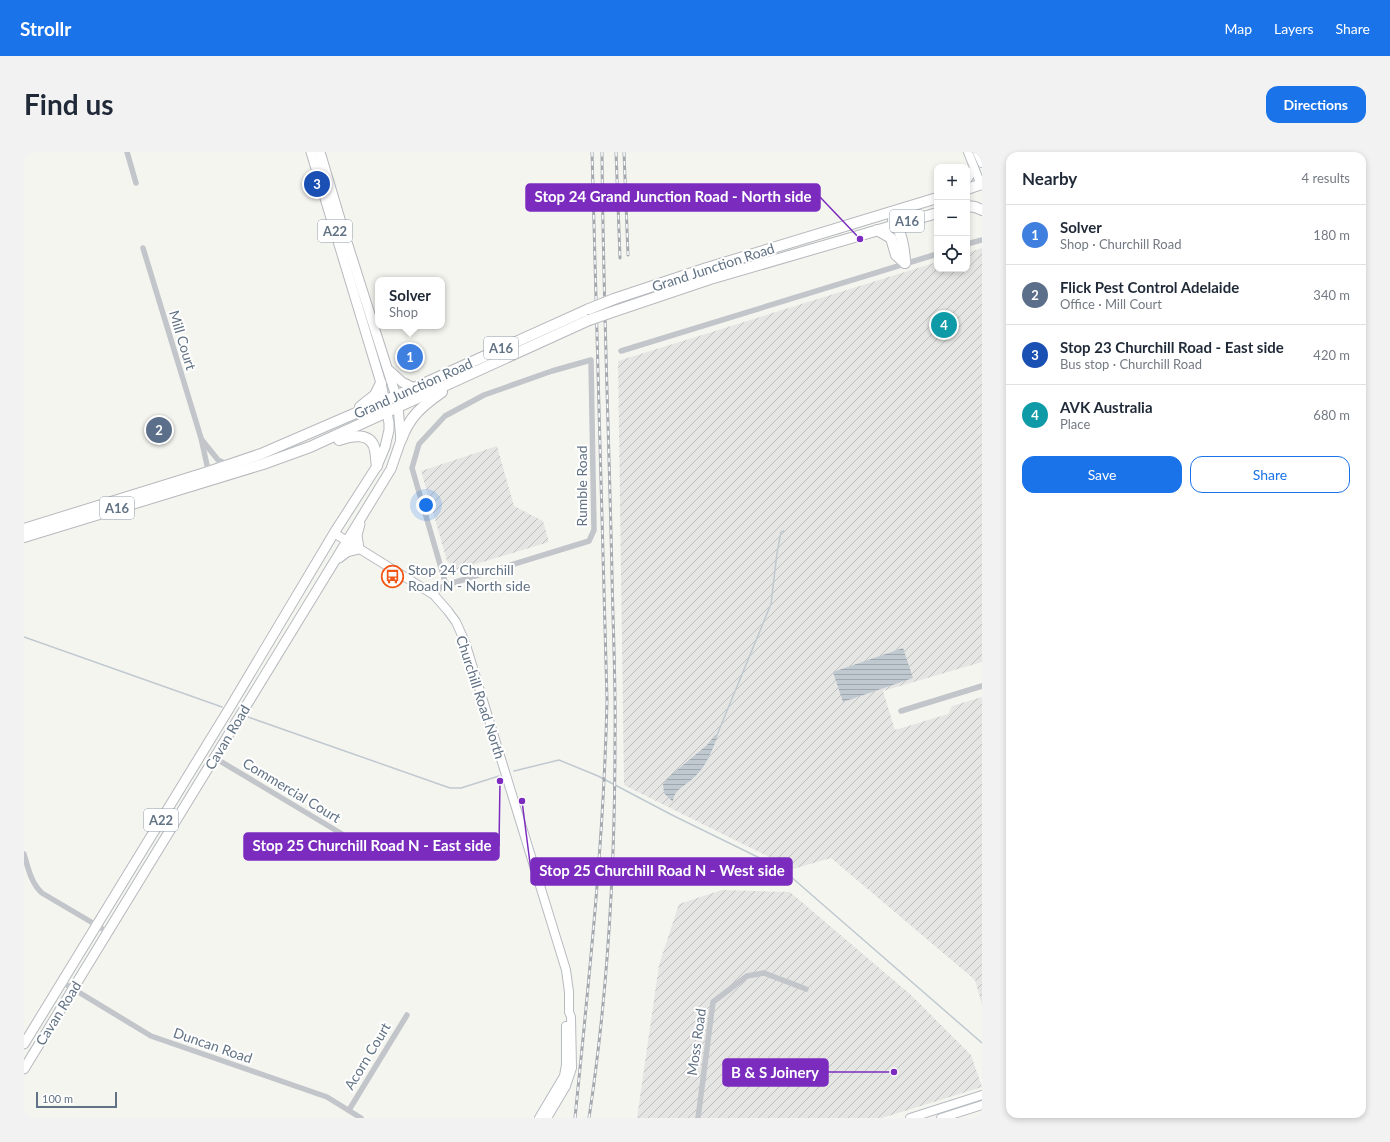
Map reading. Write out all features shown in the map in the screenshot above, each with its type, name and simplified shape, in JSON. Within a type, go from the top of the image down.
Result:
[{"type":"highway","points":[[970,188],[982,185]]},
{"type":"highway","name":"Grand Junction Road","points":[[209,476],[230,465],[261,454],[385,401],[614,299],[719,264],[882,216],[934,199]]},
{"type":"highway","points":[[970,204],[982,200]]},
{"type":"highway","points":[[970,206],[982,210]]},
{"type":"highway","name":"Grand Junction Road","points":[[24,537],[53,524],[209,476],[310,447],[590,320],[615,311],[722,275],[934,214]]},
{"type":"highway","points":[[882,216],[892,218],[897,224],[905,253],[905,263]]},
{"type":"highway","points":[[877,230],[891,238],[896,255],[905,263]]},
{"type":"highway","points":[[401,440],[406,426],[414,416],[435,397],[466,377]]},
{"type":"highway","points":[[327,426],[371,399],[381,383]]},
{"type":"highway","name":"Cavan Road","points":[[396,396],[398,407]]},
{"type":"highway","points":[[310,447],[358,435],[365,438],[373,445],[377,466]]},
{"type":"highway","name":"Grand Junction Road","points":[[24,529],[53,524]]},
{"type":"main road","name":"A22","points":[[311,152],[396,396]]},
{"type":"main road","name":"A22","points":[[320,152],[385,401]]},
{"type":"main road","points":[[386,364],[396,378],[414,388]]},
{"type":"main road","name":"Cavan Road","points":[[24,1044],[334,534],[377,466],[389,430],[385,401]]},
{"type":"main road","name":"Cavan Road","points":[[24,1069],[391,469],[401,440],[398,407]]},
{"type":"main road","points":[[335,561],[347,552],[359,549],[357,535],[361,517]]},
{"type":"street","points":[[127,152],[136,183]]},
{"type":"street","points":[[968,152],[982,185]]},
{"type":"street","points":[[977,152],[982,162]]},
{"type":"street","points":[[970,175],[974,168]]},
{"type":"street","points":[[970,243],[981,240]]},
{"type":"street","name":"Mill Court","points":[[143,248],[201,438],[209,476]]},
{"type":"street","points":[[621,351],[934,255]]},
{"type":"street","name":"Rumble Road","points":[[434,595],[440,588],[446,585],[589,541],[594,530],[591,360],[484,395],[445,416],[420,444],[412,468],[446,585]]},
{"type":"street","name":"Mill Court","points":[[201,438],[218,460],[230,465]]},
{"type":"street","name":"Churchill Road North","points":[[334,534],[434,595],[456,622],[461,633],[510,786],[566,970],[569,992],[569,1012],[571,1017],[572,1068],[566,1086],[547,1118]]},
{"type":"street","points":[[901,711],[982,686]]},
{"type":"street","name":"Commercial Court","points":[[215,758],[357,843]]},
{"type":"street","points":[[24,854],[34,885],[37,889],[108,932]]},
{"type":"street","name":"Moss Road","points":[[698,1118],[713,1002],[747,976],[764,973],[806,989]]},
{"type":"street","name":"Duncan Road","points":[[62,982],[151,1036],[257,1074],[323,1095],[361,1118]]},
{"type":"street","name":"Churchill Road North","points":[[539,1118],[562,1081],[565,1071],[566,1017],[569,1012]]},
{"type":"street","name":"Acorn Court","points":[[349,1110],[407,1015]]},
{"type":"street","points":[[910,1118],[982,1095]]},
{"type":"street","points":[[941,1118],[982,1105]]},
{"type":"shaded area","points":[[982,248],[982,662],[883,691],[895,730],[948,714],[952,706],[982,697],[982,1005],[975,980],[831,858],[793,869],[624,785],[618,361],[934,263],[934,272],[970,272],[970,252]]},
{"type":"shaded area","points":[[497,446],[514,506],[543,521],[549,542],[453,571],[452,565],[447,561],[421,471]]},
{"type":"shaded area","points":[[903,648],[913,678],[843,702],[833,672]]},
{"type":"shaded area","points":[[715,735],[718,735],[704,765],[696,776],[676,793],[673,798],[673,802],[664,793],[663,784],[671,775],[707,745]]},
{"type":"shaded area","points":[[722,890],[790,892],[911,995],[971,1055],[982,1087],[882,1118],[637,1118],[659,965],[679,904]]},
{"type":"waterway","points":[[717,735],[771,604],[777,553],[781,532],[784,531]]},
{"type":"waterway","points":[[24,637],[222,707]]},
{"type":"waterway","points":[[248,717],[450,788],[461,788],[499,776]]},
{"type":"waterway","points":[[514,771],[559,760],[598,776],[672,815],[782,869],[982,1043]]},
{"type":"railway","points":[[575,1118],[599,857],[603,804],[607,700],[592,152]]},
{"type":"railway","points":[[589,1118],[596,1071],[606,977],[612,882],[615,787],[615,678],[602,152]]},
{"type":"railway","points":[[616,152],[620,258]]},
{"type":"railway","points":[[624,152],[628,255]]},
{"type":"place","name":"Stop 23 Churchill Road - East side","points":[[317,184]]},
{"type":"place","name":"Stop 24 Grand Junction Road - North side","points":[[860,239]]},
{"type":"place","name":"AVK Australia","points":[[944,325]]},
{"type":"place","name":"Solver","points":[[410,357]]},
{"type":"place","name":"Flick Pest Control Adelaide","points":[[159,430]]},
{"type":"place","name":"Stop 24 Churchill Road N - North side","points":[[392,577]]},
{"type":"place","name":"Stop 25 Churchill Road N - East side","points":[[500,781]]},
{"type":"place","name":"Stop 25 Churchill Road N - West side","points":[[522,801]]},
{"type":"place","name":"B & S Joinery","points":[[894,1072]]}]
